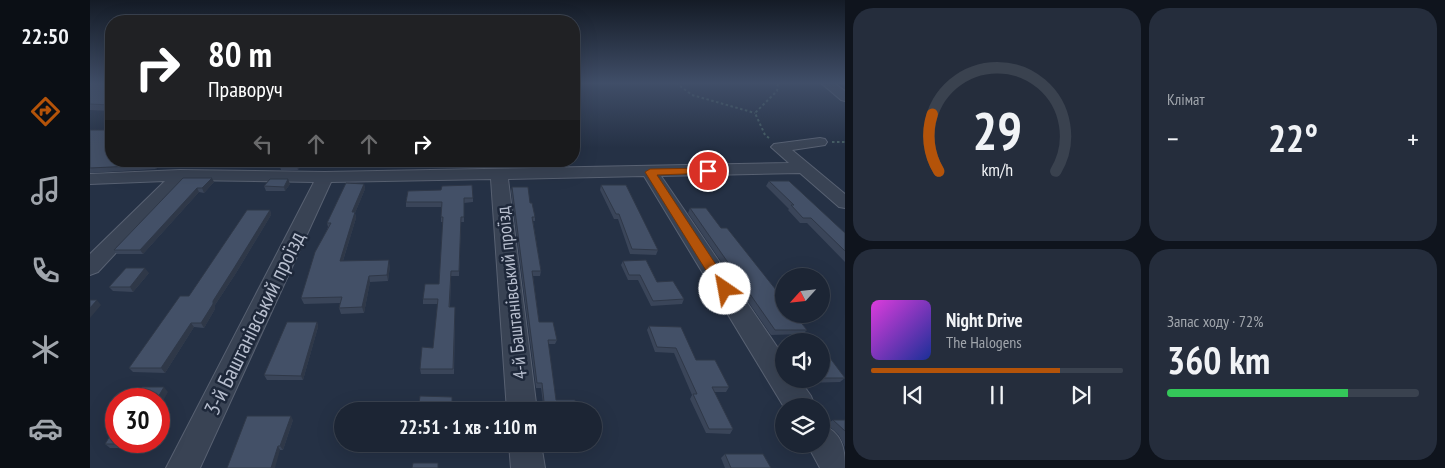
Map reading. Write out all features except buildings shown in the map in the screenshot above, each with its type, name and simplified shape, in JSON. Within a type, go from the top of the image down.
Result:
[{"type":"street","points":[[779,147],[820,142]]},
{"type":"street","points":[[779,147],[845,204]]},
{"type":"street","points":[[90,179],[180,175],[325,177],[803,168]]},
{"type":"street","points":[[650,172],[795,398]]},
{"type":"street","name":"4-й Баштанівський проїзд","points":[[499,174],[521,402]]},
{"type":"street","points":[[90,267],[180,175]]},
{"type":"street","name":"3-й Баштанівський проїзд","points":[[184,468],[325,177]]},
{"type":"street","points":[[526,452],[528,468]]},
{"type":"street","points":[[829,453],[839,468]]},
{"type":"path","points":[[726,105],[755,113],[765,135],[779,147]]},
{"type":"path","points":[[755,113],[763,105]]},
{"type":"route","points":[[708,171],[650,172],[725,289]]}]
